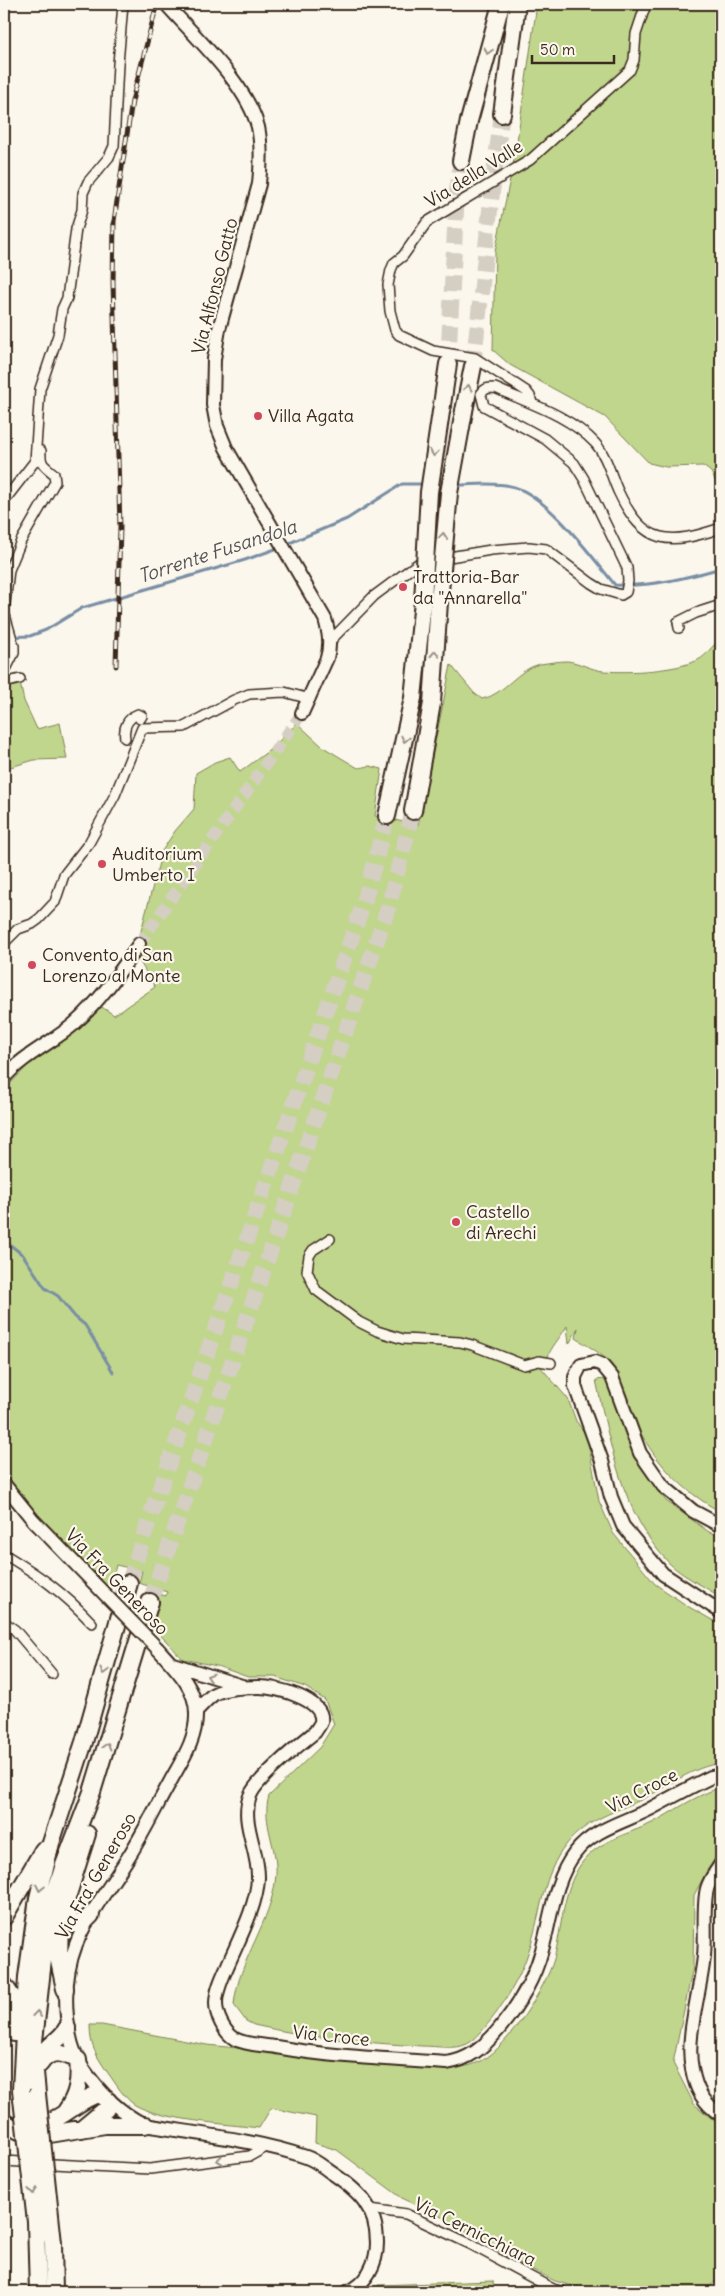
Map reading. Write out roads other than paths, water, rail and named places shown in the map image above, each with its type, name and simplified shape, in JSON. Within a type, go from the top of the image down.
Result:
[{"type":"highway","points":[[461,161],[469,121],[501,4]]},
{"type":"highway","points":[[502,114],[517,4]]},
{"type":"highway","points":[[413,811],[432,703],[429,492],[448,364]]},
{"type":"highway","points":[[387,816],[413,698],[473,366]]},
{"type":"highway","points":[[54,2292],[52,2243],[23,2032],[33,1932],[43,1873],[84,1742],[129,1583]]},
{"type":"highway","points":[[38,2292],[31,2088],[44,1951],[51,1907],[64,1865],[92,1792],[150,1602]]},
{"type":"highway","points":[[66,1989],[59,1961],[58,1938],[64,1902],[93,1815],[92,1792]]},
{"type":"highway","points":[[4,1917],[57,1824]]},
{"type":"highway","points":[[64,1902],[65,1914],[74,1924],[84,1922],[91,1915]]},
{"type":"highway","points":[[4,1985],[12,1997],[14,2040],[31,2088]]},
{"type":"highway","points":[[31,2088],[47,2048],[60,2039],[67,2028]]},
{"type":"highway","points":[[40,2064],[46,2056],[54,2053],[65,2054],[78,2060],[78,2086],[74,2100],[63,2115],[49,2128],[82,2129],[113,2124],[146,2125]]},
{"type":"highway","points":[[63,2115],[97,2094],[107,2099],[106,2108],[82,2129]]},
{"type":"street","points":[[4,501],[34,461],[40,389],[58,335],[62,309],[67,298],[76,229],[82,210],[83,193],[88,182],[109,157],[114,146],[123,4]]},
{"type":"street","name":"Via Alfonso Gatto","points":[[166,4],[240,88],[251,107],[258,127],[261,148],[259,184],[218,335],[212,383],[213,405],[217,426],[238,471],[325,619],[330,641]]},
{"type":"street","name":"Via della Valle","points":[[532,404],[530,396],[526,391],[475,358],[434,351],[399,335],[395,330],[390,311],[388,285],[391,270],[394,263],[403,256],[428,222],[530,160],[630,70],[634,60],[636,34],[646,4]]},
{"type":"street","points":[[302,713],[327,658],[330,641],[374,596],[420,562],[491,550],[528,547],[546,549],[570,569],[601,589],[621,595],[626,592],[627,568],[584,479],[574,463],[545,439],[484,406],[481,394],[484,390],[495,388],[532,404],[577,428],[596,444],[618,491],[634,516],[654,535],[674,540],[695,537],[721,528]]},
{"type":"street","points":[[4,673],[12,658],[14,646],[7,624],[4,600],[9,570],[21,541],[56,482],[54,474],[43,467],[40,462],[42,408],[39,401]]},
{"type":"street","points":[[679,628],[678,622],[696,612],[721,605]]},
{"type":"street","points":[[4,683],[20,679]]},
{"type":"street","points":[[4,943],[18,929],[39,919],[55,902],[64,875],[90,843],[116,795],[142,728],[152,726],[184,727],[249,694],[270,691],[284,692],[310,699]]},
{"type":"street","points":[[125,738],[128,722],[137,715],[142,715],[140,719]]},
{"type":"street","points":[[4,1078],[19,1063],[74,1023],[113,983],[139,944]]},
{"type":"street","points":[[330,1239],[313,1250],[309,1256],[306,1271],[316,1290],[358,1322],[377,1331],[403,1339],[460,1342],[472,1345],[524,1365],[539,1361],[551,1363]]},
{"type":"street","points":[[721,1526],[693,1511],[663,1486],[640,1454],[612,1377],[602,1365],[595,1362],[581,1366],[575,1377],[575,1386],[602,1461],[610,1497],[623,1526],[663,1574],[721,1612]]},
{"type":"street","name":"Via Fra Generoso","points":[[4,1484],[33,1520],[171,1663],[183,1678],[192,1694],[196,1710]]},
{"type":"street","points":[[4,1554],[48,1581],[69,1598],[92,1623]]},
{"type":"street","points":[[4,1622],[15,1630],[52,1674]]},
{"type":"street","name":"Via Croce","points":[[171,1663],[230,1684],[250,1688]]},
{"type":"street","name":"Via Croce","points":[[196,1710],[214,1694],[260,1686],[304,1698],[316,1707],[321,1723],[315,1732],[260,1782],[249,1798],[248,1821],[258,1879],[245,1924],[222,1979],[216,2003],[218,2017],[235,2039],[248,2043],[323,2055],[446,2063],[456,2062],[474,2054],[489,2041],[514,2011],[530,1983],[542,1951],[564,1871],[576,1852],[591,1838],[615,1823],[648,1810],[710,1777],[721,1776]]},
{"type":"street","name":"Via Fra' Generoso","points":[[196,1710],[193,1738],[130,1854],[91,1915],[72,1952],[66,1989],[67,2028],[71,2043],[78,2060],[107,2099],[126,2114],[146,2125],[266,2147],[314,2160],[357,2193],[370,2209]]},
{"type":"street","points":[[721,1864],[712,1876],[706,1893],[703,1962],[690,2040],[691,2067],[698,2094],[721,2115]]},
{"type":"street","points":[[53,2164],[155,2168],[250,2156],[266,2147]]},
{"type":"street","points":[[4,2161],[20,2162]]},
{"type":"street","points":[[347,2292],[361,2283],[374,2264],[377,2239],[370,2209]]},
{"type":"street","name":"Via Cernicchiara","points":[[370,2209],[406,2214],[470,2244],[553,2290],[563,2292]]},
{"type":"waterway","name":"Torrente Fusandola","points":[[287,544],[347,519],[402,484],[425,484]]},
{"type":"waterway","name":"Torrente Fusandola","points":[[456,485],[497,484],[524,491],[538,500],[567,527],[615,585],[655,583],[721,568]]},
{"type":"waterway","name":"Torrente Fusandola","points":[[4,637],[30,636],[46,630],[82,608],[245,560],[281,547]]},
{"type":"waterway","points":[[4,1240],[23,1255],[45,1288],[58,1296],[75,1317],[85,1325],[113,1372]]},
{"type":"tunnel","points":[[473,366],[502,114]]},
{"type":"tunnel","points":[[448,364],[457,191],[461,161]]},
{"type":"tunnel","points":[[139,944],[302,713]]},
{"type":"tunnel","points":[[150,1602],[388,908],[413,811]]},
{"type":"tunnel","points":[[129,1583],[365,899],[387,816]]},
{"type":"railway","points":[[116,666],[120,527],[113,282],[114,221],[132,101],[157,4]]},
{"type":"place","name":"Villa Agata","points":[[258,416]]},
{"type":"place","name":"Trattoria-Bar da \"Annarella\"","points":[[403,587]]},
{"type":"place","name":"Auditorium Umberto I","points":[[102,864]]},
{"type":"place","name":"Convento di San Lorenzo al Monte","points":[[32,965]]},
{"type":"place","name":"Castello di Arechi","points":[[456,1222]]}]
